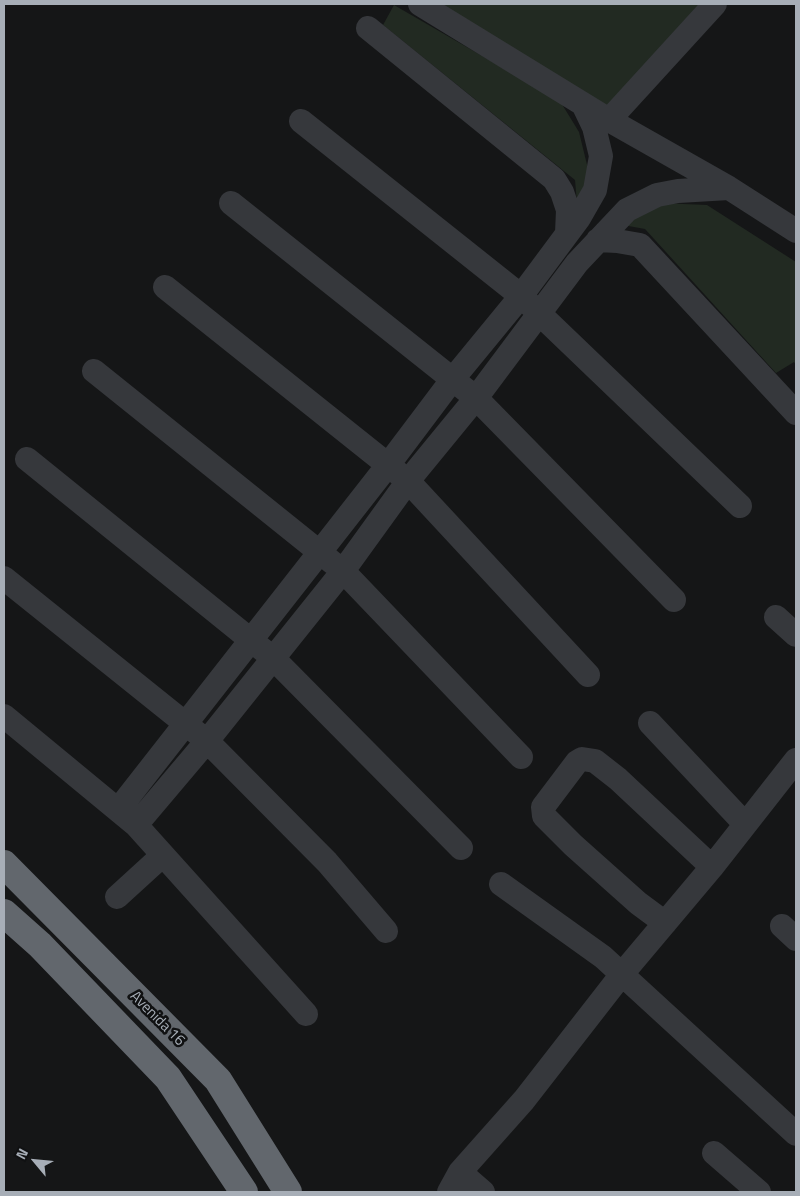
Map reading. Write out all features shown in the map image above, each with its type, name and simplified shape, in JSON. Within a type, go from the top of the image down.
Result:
[{"type":"highway","name":"Avenida 16","points":[[4,864],[218,1080],[288,1192]]},
{"type":"highway","points":[[4,913],[40,945],[168,1078],[244,1192]]},
{"type":"street","points":[[420,4],[610,120],[729,188],[796,231]]},
{"type":"street","points":[[610,120],[715,4]]},
{"type":"street","points":[[368,28],[554,179],[562,192],[568,210],[567,233]]},
{"type":"street","points":[[118,810],[388,465],[452,380],[521,296],[579,218],[595,190],[601,156],[594,128],[584,104]]},
{"type":"street","points":[[301,121],[521,296],[740,506]]},
{"type":"street","points":[[136,825],[207,741],[343,571],[408,481],[476,398],[577,262],[627,210],[657,195],[678,191],[729,188]]},
{"type":"street","points":[[231,203],[476,398],[674,600]]},
{"type":"street","points":[[598,240],[640,245],[796,413]]},
{"type":"street","points":[[165,287],[408,481],[588,675]]},
{"type":"street","points":[[94,371],[343,571],[521,757]]},
{"type":"street","points":[[27,459],[273,658],[461,848]]},
{"type":"street","points":[[4,578],[207,741],[327,862],[386,931]]},
{"type":"street","points":[[776,617],[796,636]]},
{"type":"street","points":[[4,716],[136,825],[306,1014]]},
{"type":"street","points":[[650,724],[745,824]]},
{"type":"street","points":[[665,923],[638,903],[573,845],[544,816],[543,807],[577,762],[582,759],[595,762],[618,779],[712,867]]},
{"type":"street","points":[[483,1192],[454,1182],[524,1100],[622,974],[712,867],[796,760]]},
{"type":"street","points":[[117,897],[163,855]]},
{"type":"street","points":[[501,884],[603,957],[796,1134]]},
{"type":"street","points":[[714,1152],[759,1192]]},
{"type":"shaded area","points":[[434,4],[705,4],[608,109]]},
{"type":"shaded area","points":[[394,5],[560,101],[579,132],[590,177],[577,203],[575,180],[383,25]]},
{"type":"shaded area","points":[[660,203],[707,205],[796,262],[796,365],[794,362],[776,373],[645,229],[623,225]]}]
